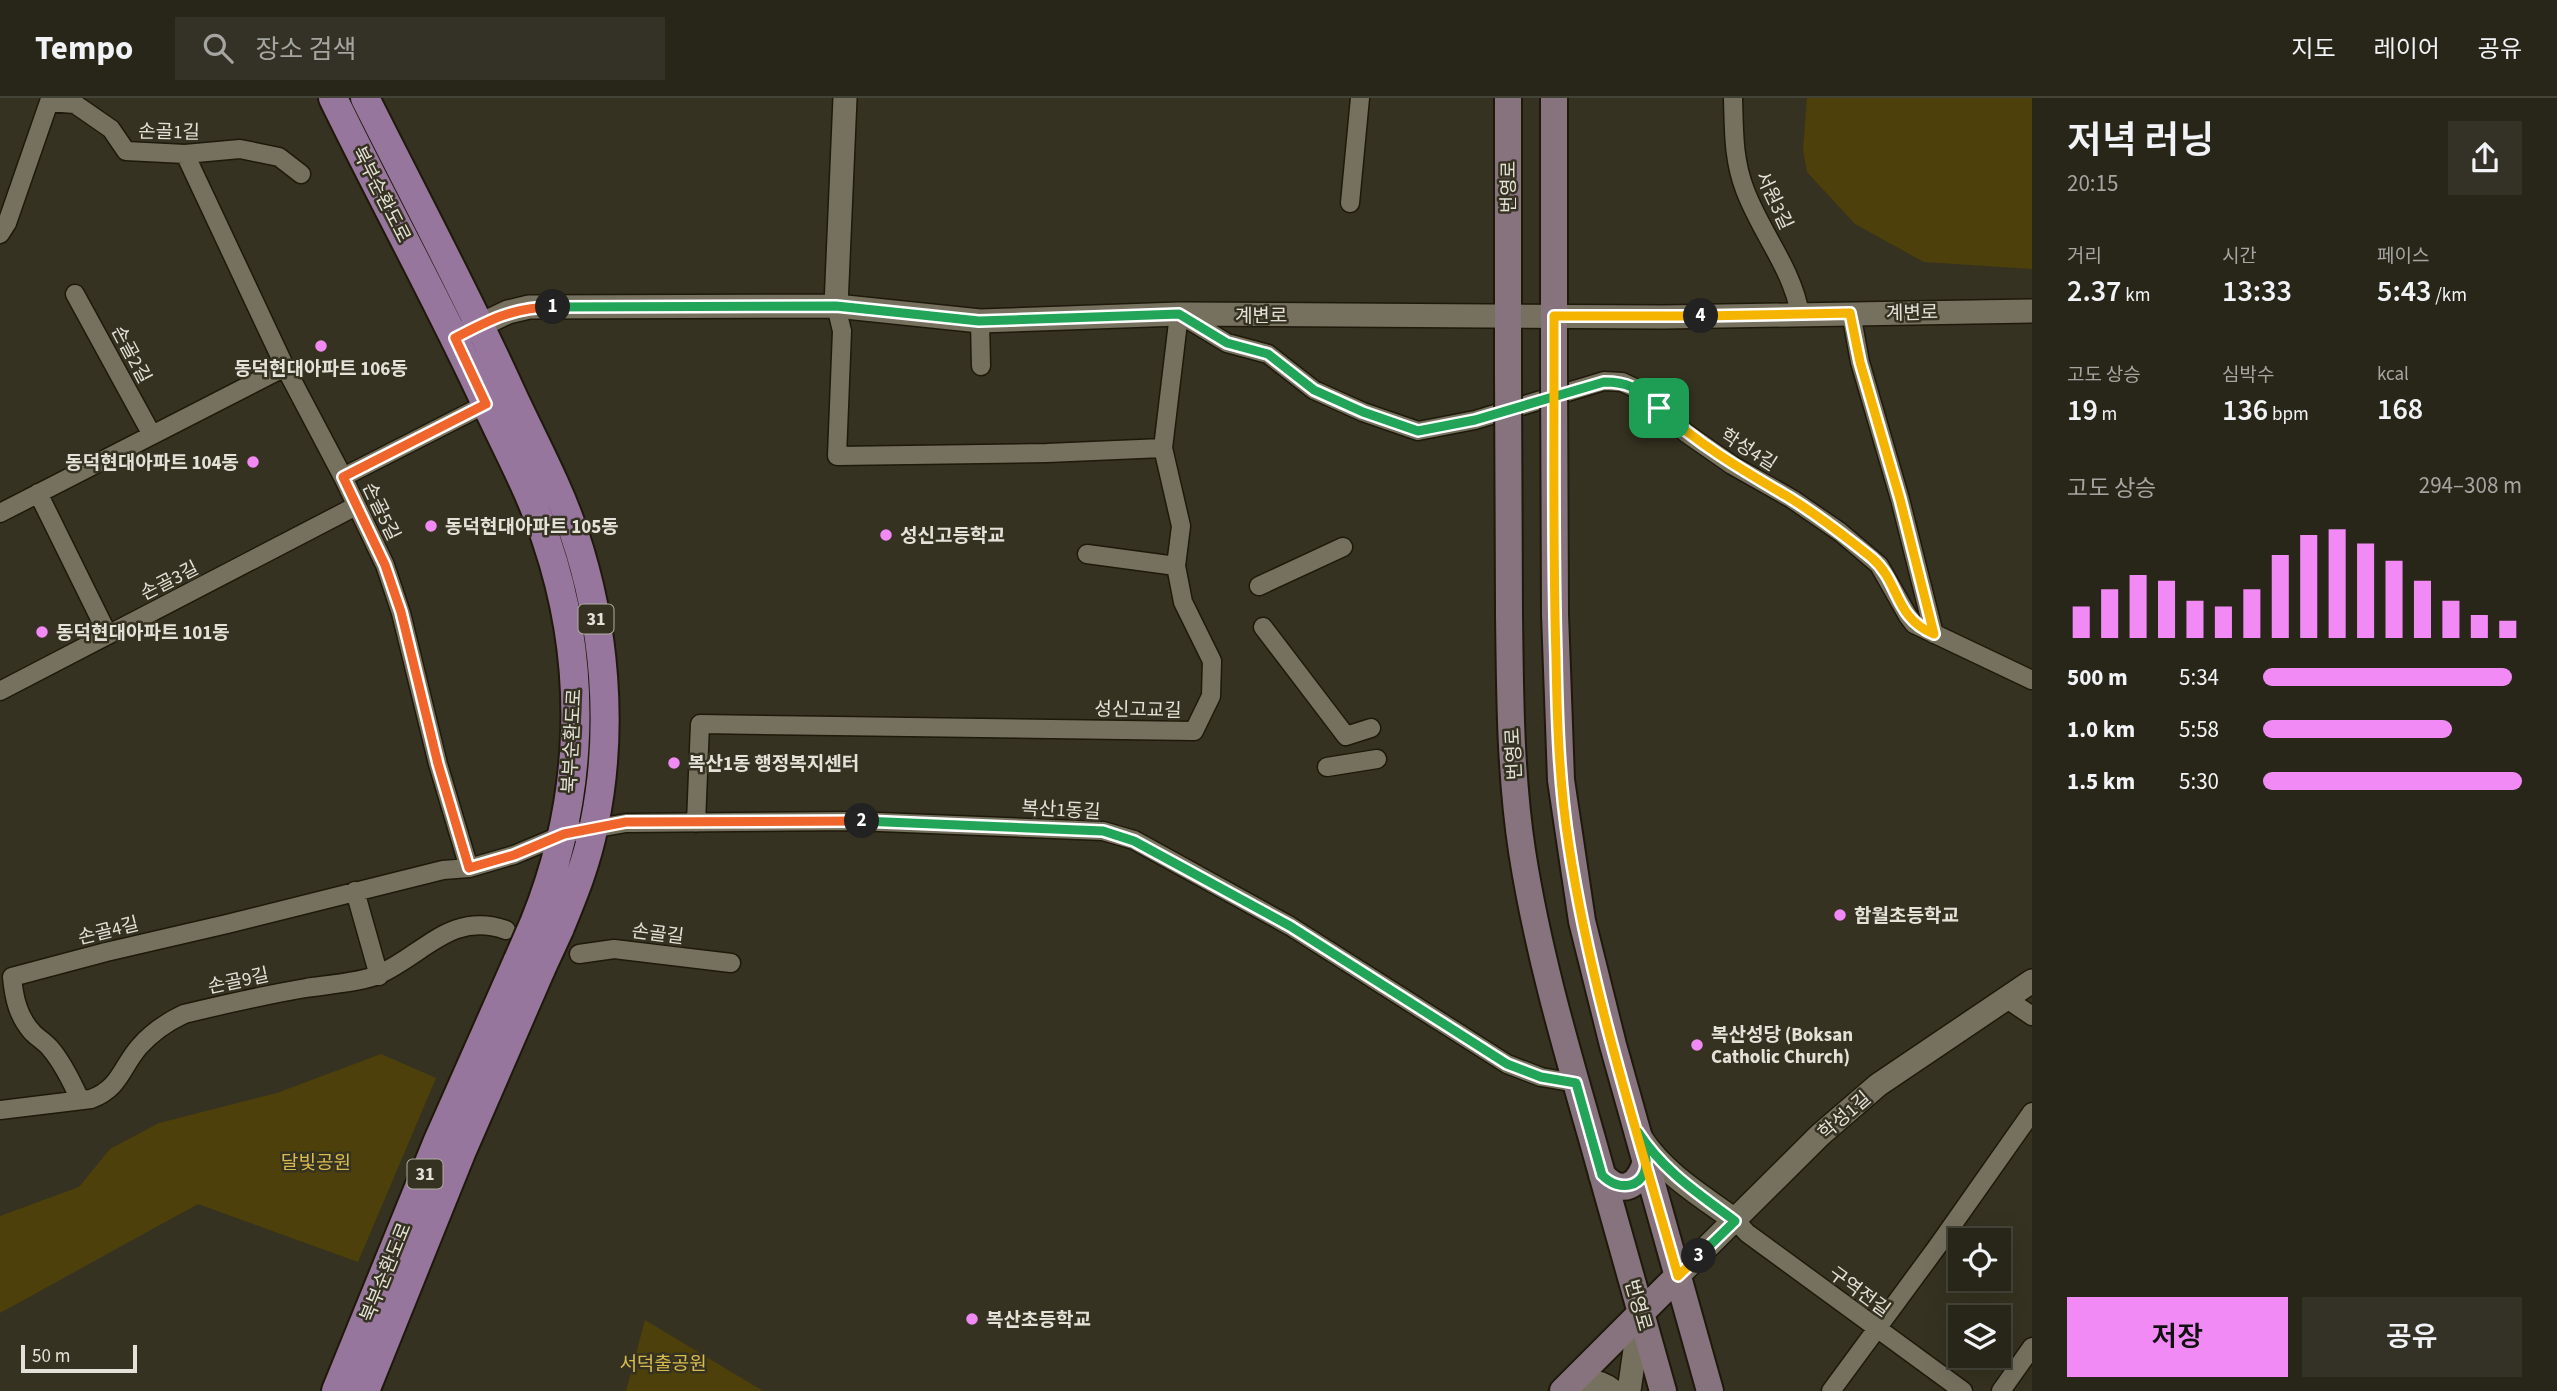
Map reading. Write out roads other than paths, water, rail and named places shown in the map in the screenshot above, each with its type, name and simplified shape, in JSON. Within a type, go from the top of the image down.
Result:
[{"type":"main road","name":"북부순환도로","points":[[333,98],[467,331],[573,529],[599,631],[604,718],[601,788],[580,879],[547,925],[530,964],[461,1153],[365,1391]]},
{"type":"main road","name":"북부순환도로","points":[[365,98],[467,331],[486,404],[547,540],[560,586],[570,635],[575,719],[572,773],[564,834],[552,878],[547,925]]},
{"type":"main road","name":"번영로","points":[[1508,98],[1510,700],[1514,781],[1522,850],[1551,996],[1663,1391]]},
{"type":"main road","points":[[1555,98],[1555,614],[1561,780],[1569,846],[1590,953],[1710,1391]]},
{"type":"main road","name":"북부순환도로","points":[[337,1391],[437,1143],[530,964]]},
{"type":"main road","points":[[1602,1175],[1614,1185],[1628,1186],[1635,1183],[1646,1161]]},
{"type":"main road","points":[[1563,1391],[1678,1276]]},
{"type":"street","points":[[845,98],[836,306],[842,331],[837,456],[1046,453],[1163,448]]},
{"type":"street","points":[[1350,202],[1360,98]]},
{"type":"street","name":"서원3길","points":[[1733,98],[1734,147],[1738,169],[1746,192],[1791,278],[1800,314]]},
{"type":"street","name":"손골1길","points":[[0,234],[7,223],[49,102],[75,104],[111,129],[126,151],[186,154],[240,149],[279,157],[301,174]]},
{"type":"street","name":"손골5길","points":[[186,154],[285,367],[343,477],[385,565],[401,612],[438,764],[469,868]]},
{"type":"street","name":"손골2길","points":[[75,294],[152,435]]},
{"type":"street","name":"계변로","points":[[467,331],[508,312],[529,307],[836,306],[979,321],[1179,314],[1663,317],[2032,311]]},
{"type":"street","points":[[1850,313],[1860,362],[1900,499],[1934,634]]},
{"type":"street","name":"성신고교길","points":[[696,823],[701,724],[1194,731],[1211,696],[1212,661],[1183,602],[1176,566],[1181,526],[1163,448],[1179,314]]},
{"type":"street","name":"학성4길","points":[[1179,314],[1227,343],[1268,354],[1314,390],[1363,412],[1418,431],[1475,420],[1604,382],[1622,382],[1637,389],[1686,433],[1732,465],[1792,499],[1840,532],[1880,565],[1914,624],[2032,680]]},
{"type":"street","points":[[979,321],[981,366]]},
{"type":"street","points":[[0,513],[285,367]]},
{"type":"street","points":[[343,477],[486,404]]},
{"type":"street","points":[[38,493],[108,635]]},
{"type":"street","name":"손골3길","points":[[0,691],[356,506]]},
{"type":"street","points":[[1259,586],[1343,547]]},
{"type":"street","points":[[1087,554],[1176,566]]},
{"type":"street","points":[[1263,626],[1346,736],[1371,728]]},
{"type":"street","points":[[1327,767],[1377,759]]},
{"type":"street","name":"복산1동길","points":[[564,834],[626,822],[854,821],[1103,831],[1134,841],[1290,926],[1507,1064],[1541,1077],[1576,1083]]},
{"type":"street","name":"손골4길","points":[[80,1100],[61,1064],[19,1013],[12,977],[443,870],[469,868],[514,855],[564,834]]},
{"type":"street","points":[[355,891],[379,976]]},
{"type":"street","name":"손골9길","points":[[0,1111],[105,1094],[113,1087],[139,1047],[169,1021],[184,1014],[273,994],[379,976],[454,928],[471,924],[491,924],[506,930]]},
{"type":"street","name":"손골길","points":[[579,954],[614,949],[731,963]]},
{"type":"street","name":"학성1길","points":[[1678,1276],[1820,1135],[1878,1086],[2032,981]]},
{"type":"street","points":[[2007,999],[2032,1016]]},
{"type":"street","points":[[1831,1391],[2032,1112]]},
{"type":"street","points":[[1638,1132],[1651,1153],[1667,1169],[1735,1221]]},
{"type":"street","name":"구역전길","points":[[1735,1221],[1747,1233],[1963,1391]]},
{"type":"street","points":[[1629,1391],[1641,1311]]},
{"type":"street","points":[[2001,1391],[2032,1348]]},
{"type":"street","points":[[1563,1391],[1586,1381],[1604,1385],[1613,1391]]},
{"type":"place","name":"동덕현대아파트 106동","points":[[321,346]]},
{"type":"place","name":"동덕현대아파트 104동","points":[[253,462]]},
{"type":"place","name":"동덕현대아파트 105동","points":[[431,526]]},
{"type":"place","name":"성신고등학교","points":[[886,535]]},
{"type":"place","name":"동덕현대아파트 101동","points":[[42,632]]},
{"type":"place","name":"복산1동 행정복지센터","points":[[674,763]]},
{"type":"place","name":"함월초등학교","points":[[1840,915]]},
{"type":"place","name":"복산성당 (Boksan Catholic Church)","points":[[1697,1045]]},
{"type":"place","name":"복산초등학교","points":[[972,1319]]},
{"type":"park label","name":"달빛공원","points":[[316,1162]]},
{"type":"park label","name":"서덕출공원","points":[[663,1363]]}]
